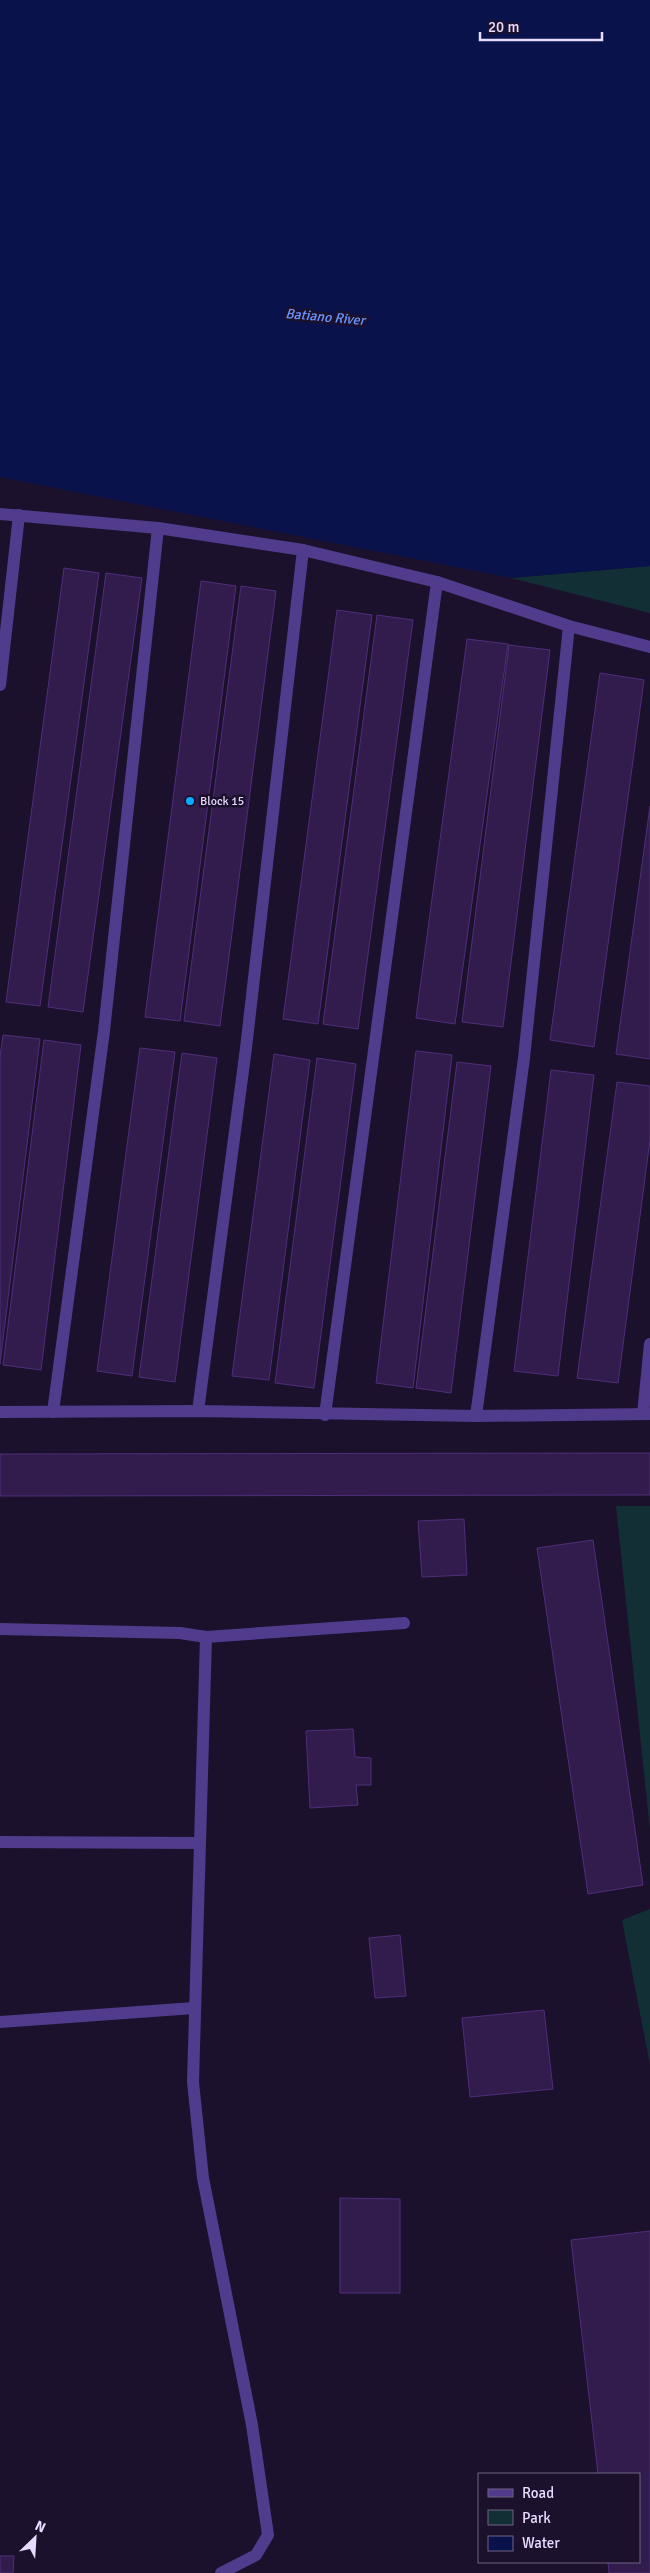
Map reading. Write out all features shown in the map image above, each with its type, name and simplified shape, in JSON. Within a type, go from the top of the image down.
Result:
[{"type":"street","points":[[0,514],[158,528],[303,550],[437,582],[569,626],[650,647]]},
{"type":"street","points":[[0,685],[19,515]]},
{"type":"street","points":[[53,1412],[104,1031],[158,528]]},
{"type":"street","points":[[198,1411],[247,1038],[303,550]]},
{"type":"street","points":[[325,1415],[437,582]]},
{"type":"street","points":[[476,1416],[524,1058],[569,626]]},
{"type":"street","points":[[0,1412],[198,1411],[325,1415],[476,1416],[647,1414],[650,1344]]},
{"type":"street","points":[[0,1629],[180,1633],[206,1637],[404,1623]]},
{"type":"street","points":[[206,1637],[198,1843],[198,1926],[193,2082],[203,2178],[252,2425],[268,2535],[256,2555],[221,2573]]},
{"type":"street","points":[[0,1842],[198,1843]]},
{"type":"street","points":[[0,2022],[194,2008]]},
{"type":"green space","points":[[650,566],[650,613],[511,578]]},
{"type":"green space","points":[[616,1506],[650,1506],[650,1830]]},
{"type":"green space","points":[[650,1909],[650,2065],[622,1920]]},
{"type":"water","name":"Batiano River","points":[[0,0],[650,0],[650,566],[511,578],[0,477]]},
{"type":"building","points":[[64,568],[99,573],[40,1006],[6,1002]]},
{"type":"building","points":[[106,573],[142,578],[83,1012],[48,1007]]},
{"type":"building","name":"Block 15","points":[[201,581],[236,586],[180,1021],[145,1017]]},
{"type":"building","points":[[241,586],[276,591],[220,1026],[184,1021]]},
{"type":"building","points":[[337,610],[372,615],[318,1024],[283,1019]]},
{"type":"building","points":[[377,615],[413,620],[358,1029],[323,1024]]},
{"type":"building","points":[[467,639],[508,644],[455,1024],[416,1018]]},
{"type":"building","points":[[509,645],[550,650],[503,1027],[462,1022]]},
{"type":"building","points":[[600,673],[644,680],[594,1047],[550,1040]]},
{"type":"building","points":[[650,806],[650,1059],[616,1054]]},
{"type":"building","points":[[3,1035],[40,1039],[0,1364],[0,1057]]},
{"type":"building","points":[[44,1040],[81,1045],[41,1370],[3,1365]]},
{"type":"building","points":[[140,1048],[175,1052],[132,1376],[97,1371]]},
{"type":"building","points":[[416,1051],[452,1055],[413,1388],[376,1383]]},
{"type":"building","points":[[182,1053],[217,1058],[175,1382],[139,1377]]},
{"type":"building","points":[[274,1054],[310,1060],[269,1380],[232,1376]]},
{"type":"building","points":[[317,1058],[356,1064],[314,1388],[275,1383]]},
{"type":"building","points":[[457,1062],[491,1066],[451,1393],[416,1388]]},
{"type":"building","points":[[551,1070],[594,1075],[558,1376],[514,1371]]},
{"type":"building","points":[[617,1082],[650,1086],[650,1140],[618,1383],[577,1378]]},
{"type":"building","points":[[650,1453],[650,1495],[0,1496],[0,1454]]},
{"type":"building","points":[[464,1519],[467,1575],[422,1577],[418,1521]]},
{"type":"building","points":[[593,1540],[643,1885],[588,1894],[537,1548]]},
{"type":"building","points":[[353,1729],[355,1757],[371,1758],[371,1785],[356,1785],[358,1805],[310,1808],[306,1731]]},
{"type":"building","points":[[400,1935],[406,1996],[375,1998],[369,1938]]},
{"type":"building","points":[[544,2010],[553,2089],[470,2097],[462,2018]]},
{"type":"building","points":[[340,2198],[400,2199],[400,2293],[340,2293]]},
{"type":"building","points":[[650,2231],[650,2573],[609,2573],[608,2563],[640,2563],[640,2473],[598,2473],[571,2240]]},
{"type":"building","points":[[0,2556],[14,2556],[13,2573],[0,2573]]},
{"type":"place","name":"Block 15","points":[[190,801]]}]
